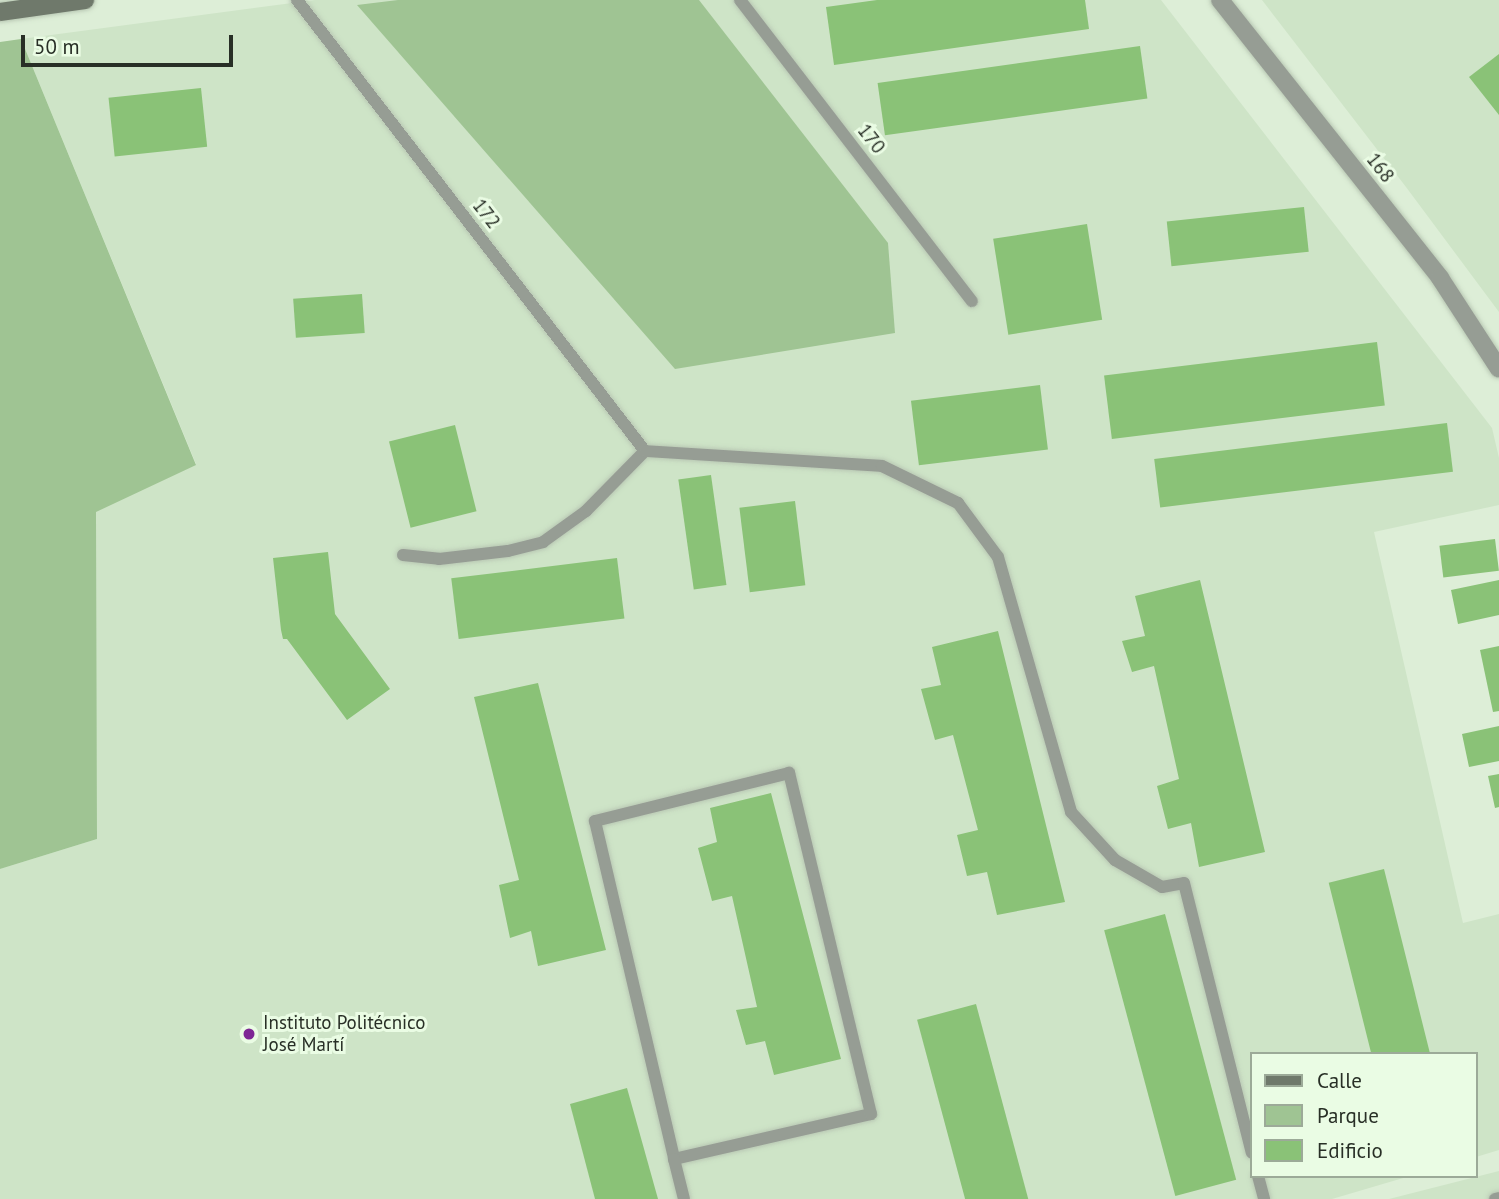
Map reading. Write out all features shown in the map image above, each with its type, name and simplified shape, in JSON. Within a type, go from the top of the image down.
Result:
[{"type":"street","points":[[0,12],[85,0]]},
{"type":"street","name":"168","points":[[1220,0],[1440,278],[1499,369]]},
{"type":"lane","name":"172","points":[[297,0],[645,452]]},
{"type":"lane","name":"170","points":[[740,0],[972,301]]},
{"type":"lane","points":[[403,555],[439,559],[543,542],[586,511],[645,452],[882,466],[958,503],[998,557],[1071,813],[1115,860],[1162,887],[1184,883],[1250,1145]]},
{"type":"lane","points":[[674,1159],[872,1114],[789,773],[594,821],[674,1159],[684,1199]]},
{"type":"lane","points":[[1259,1178],[1264,1199]]},
{"type":"shaded area","points":[[315,0],[1161,0],[1492,428],[1499,458],[1499,505],[1374,532],[1463,923],[1499,914],[1499,1150],[1478,1156],[1478,1052],[1250,1052],[1250,1178],[1403,1178],[1332,1199],[0,1199],[0,869],[97,839],[94,508],[196,464],[21,39]]},
{"type":"shaded area","points":[[1262,0],[1499,0],[1499,312],[1406,187]]},
{"type":"shaded area","points":[[1499,1171],[1499,1199],[1389,1199],[1478,1178]]},
{"type":"green space","points":[[398,0],[699,0],[888,243],[895,333],[675,369],[357,5]]},
{"type":"green space","points":[[21,39],[196,465],[96,512],[97,839],[0,869],[0,42]]},
{"type":"building","points":[[877,0],[1085,0],[1089,29],[834,65],[826,7]]},
{"type":"building","points":[[1140,46],[1147,98],[885,135],[878,83]]},
{"type":"building","points":[[1499,54],[1499,115],[1469,77]]},
{"type":"building","points":[[201,88],[207,147],[115,156],[109,98]]},
{"type":"building","points":[[1304,207],[1309,252],[1171,266],[1167,221]]},
{"type":"building","points":[[1087,224],[1102,320],[1008,335],[993,239]]},
{"type":"building","points":[[362,294],[365,333],[296,338],[293,299]]},
{"type":"building","points":[[1377,342],[1385,406],[1112,439],[1104,376]]},
{"type":"building","points":[[1040,385],[1048,450],[919,465],[911,401]]},
{"type":"building","points":[[1447,423],[1453,472],[1160,508],[1154,459]]},
{"type":"building","points":[[455,425],[477,511],[411,528],[389,441]]},
{"type":"building","points":[[711,475],[726,585],[694,590],[678,480]]},
{"type":"building","points":[[795,501],[805,585],[750,592],[739,508]]},
{"type":"building","points":[[1495,539],[1499,571],[1443,578],[1439,546]]},
{"type":"building","points":[[328,552],[335,614],[390,689],[347,720],[287,639],[283,639],[281,630],[273,558]]},
{"type":"building","points":[[617,558],[624,619],[459,639],[451,578]]},
{"type":"building","points":[[1200,580],[1265,852],[1199,867],[1191,823],[1168,829],[1157,786],[1179,779],[1154,666],[1132,672],[1122,641],[1145,636],[1135,596]]},
{"type":"building","points":[[1499,580],[1499,615],[1458,624],[1451,590]]},
{"type":"building","points":[[998,631],[1065,902],[997,915],[987,872],[967,876],[957,835],[978,830],[953,735],[935,740],[921,689],[941,685],[932,647]]},
{"type":"building","points":[[1499,646],[1499,711],[1493,712],[1480,650]]},
{"type":"building","points":[[538,683],[606,950],[538,966],[531,931],[510,938],[499,885],[519,880],[474,697]]},
{"type":"building","points":[[1499,726],[1499,761],[1469,767],[1462,734]]},
{"type":"building","points":[[1499,774],[1499,807],[1495,808],[1488,776]]},
{"type":"building","points":[[771,793],[841,1059],[774,1075],[765,1041],[746,1045],[736,1010],[757,1007],[732,896],[712,901],[698,848],[717,842],[710,808]]},
{"type":"building","points":[[1384,869],[1430,1052],[1371,1052],[1329,883]]},
{"type":"building","points":[[1165,914],[1236,1180],[1175,1196],[1104,930]]},
{"type":"building","points":[[976,1004],[1028,1199],[965,1199],[917,1020]]},
{"type":"building","points":[[627,1088],[658,1199],[595,1199],[570,1104]]},
{"type":"place","name":"Instituto Politécnico José Martí","points":[[249,1034]]}]
